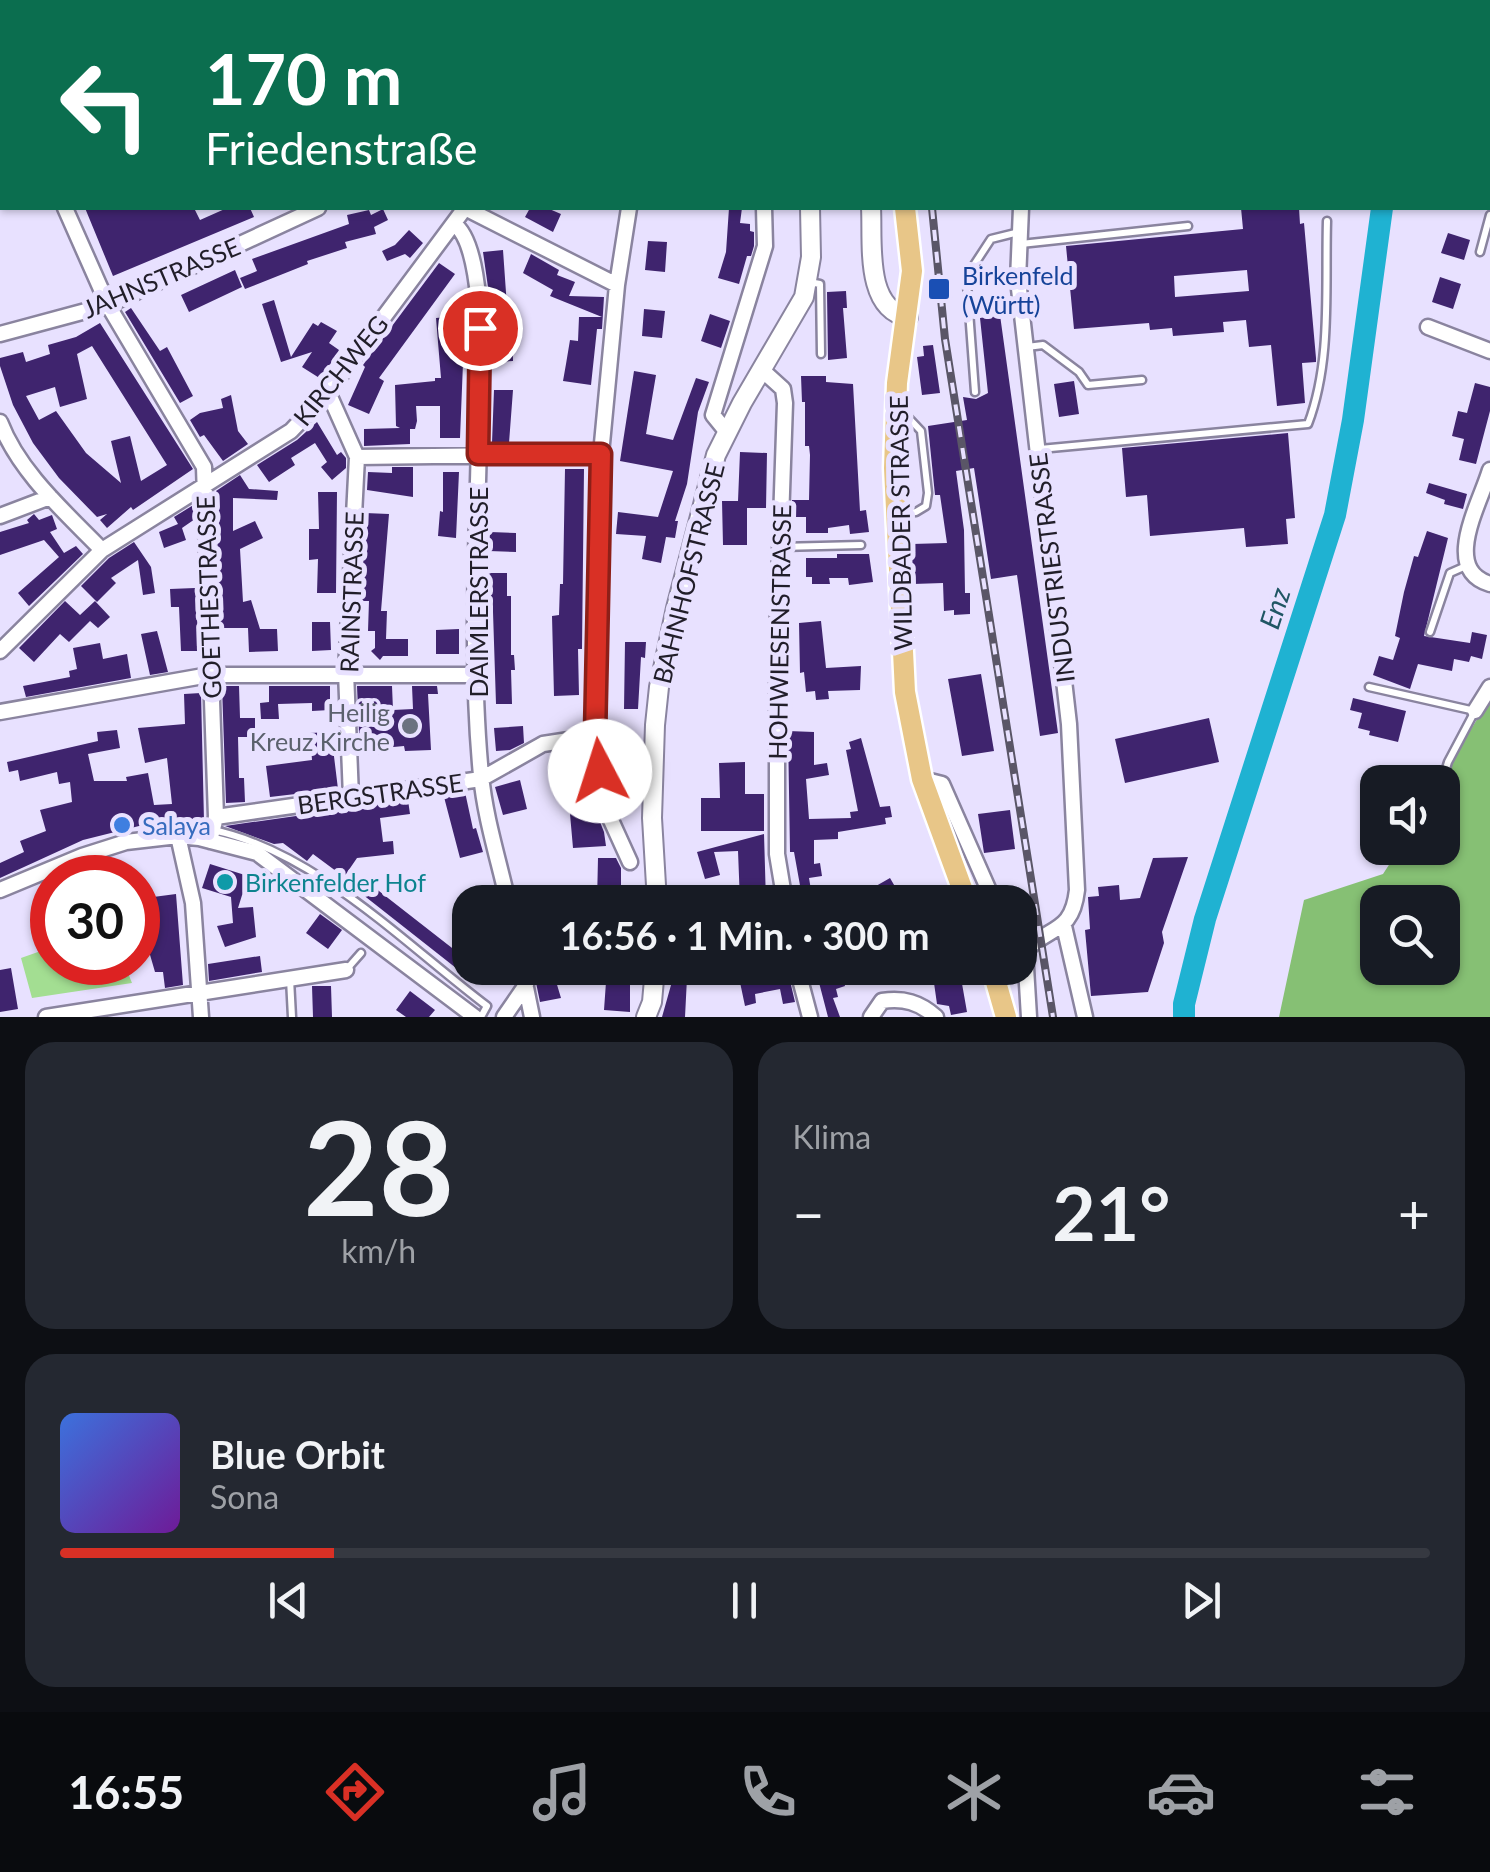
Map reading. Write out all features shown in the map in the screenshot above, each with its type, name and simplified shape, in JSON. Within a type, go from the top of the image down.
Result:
[{"type":"main road","name":"BAHNHOFSTRASSE","points":[[656,885],[652,800],[659,687],[693,535],[726,431],[795,315],[808,281],[810,210]]},
{"type":"main road","points":[[871,210],[880,298],[890,310],[908,317]]},
{"type":"main road","name":"WILDBADER STRASSE","points":[[906,210],[912,271],[894,408],[905,692],[922,778],[961,885]]},
{"type":"main road","points":[[646,1017],[654,985]]},
{"type":"main road","points":[[997,985],[1006,1017]]},
{"type":"street","name":"GOETHESTRASSE","points":[[66,210],[108,305],[204,467],[213,829]]},
{"type":"street","name":"JAHNSTRASSE","points":[[0,334],[108,305],[314,210]]},
{"type":"street","name":"KIRCHWEG","points":[[0,651],[102,550],[291,431],[328,392],[463,210]]},
{"type":"street","points":[[468,210],[617,286]]},
{"type":"street","points":[[629,210],[617,286],[601,454],[595,736],[605,806],[630,862]]},
{"type":"street","points":[[726,431],[713,415],[765,246],[764,210]]},
{"type":"street","name":"INDUSTRIESTRASSE","points":[[1021,210],[1018,280],[1076,813],[1077,890],[1072,914],[1064,926],[1085,1017]]},
{"type":"street","name":"DAIMLERSTRASSE","points":[[454,224],[470,250],[479,316],[476,675],[482,778],[504,885]]},
{"type":"street","points":[[1428,327],[1490,351]]},
{"type":"street","name":"HOHWIESENSTRASSE","points":[[762,370],[783,389],[785,403],[772,640],[777,854],[782,885]]},
{"type":"street","name":"RAINSTRASSE","points":[[328,392],[357,457],[346,672],[351,798]]},
{"type":"street","points":[[0,422],[50,498],[102,550]]},
{"type":"street","points":[[357,457],[601,454]]},
{"type":"street","points":[[1490,470],[1466,546],[1466,566],[1474,577],[1490,584]]},
{"type":"street","points":[[0,516],[50,498]]},
{"type":"street","points":[[0,712],[209,674],[346,672],[451,678],[476,675]]},
{"type":"street","points":[[1475,711],[1490,686]]},
{"type":"street","name":"BERGSTRASSE","points":[[213,829],[351,798],[482,778],[543,744],[595,736]]},
{"type":"street","points":[[922,778],[942,784],[987,885]]},
{"type":"street","points":[[0,890],[110,852],[213,829],[257,853],[478,1017]]},
{"type":"street","points":[[178,836],[193,903],[201,1017]]},
{"type":"street","points":[[1037,941],[1064,926]]},
{"type":"street","points":[[46,1017],[122,1000],[199,993],[346,970]]},
{"type":"street","points":[[504,1017],[526,985]]},
{"type":"street","points":[[526,985],[532,1017]]},
{"type":"street","points":[[802,985],[810,1017]]},
{"type":"street","points":[[1026,985],[1029,1017]]},
{"type":"street","points":[[872,1017],[882,1001],[895,999],[917,1004],[936,1017]]},
{"type":"lane","points":[[1480,252],[1490,215]]},
{"type":"lane","points":[[1038,449],[1308,424],[1323,364],[1327,221]]},
{"type":"lane","points":[[975,392],[967,284],[990,239],[1188,226]]},
{"type":"lane","points":[[808,281],[820,284],[821,354]]},
{"type":"lane","points":[[1026,348],[1044,346],[1079,372],[1088,385],[1142,380]]},
{"type":"lane","points":[[894,408],[905,413],[921,432],[928,493],[926,506],[921,510],[896,514]]},
{"type":"lane","points":[[779,547],[861,545]]},
{"type":"lane","points":[[1430,632],[1450,573],[1466,566]]},
{"type":"lane","points":[[1369,687],[1475,711],[1447,765]]},
{"type":"lane","points":[[346,970],[360,953]]},
{"type":"lane","points":[[290,979],[292,1017]]},
{"type":"green space","points":[[1490,698],[1490,1017],[1279,1017],[1304,900],[1383,874],[1389,865],[1460,865],[1460,765],[1449,765]]},
{"type":"green space","points":[[30,955],[30,985],[119,985],[32,998],[21,958]]},
{"type":"building","points":[[86,210],[195,210],[200,220],[222,210],[251,210],[254,217],[113,276]]},
{"type":"building","points":[[369,210],[371,215],[383,210],[388,220],[374,227],[376,234],[345,242],[347,248],[245,289],[240,278],[257,271],[252,259],[349,224],[347,215]]},
{"type":"building","points":[[529,210],[561,214],[553,232],[525,217]]},
{"type":"building","points":[[729,210],[742,210],[740,223],[750,224],[754,246],[739,284],[718,278],[726,252]]},
{"type":"building","points":[[1241,210],[1299,210],[1300,224],[1304,223],[1316,358],[1316,362],[1302,363],[1305,403],[1277,406],[1271,345],[1249,347],[1246,320],[1223,322],[1224,332],[1173,336],[1172,328],[1150,330],[1149,323],[1074,329],[1066,246],[1243,229]],"holes":[[[1247,270],[1249,291],[1175,297],[1174,276]]]},
{"type":"building","points":[[409,230],[423,243],[410,258],[405,254],[387,261],[382,251],[395,245]]},
{"type":"building","points":[[1448,233],[1470,240],[1464,260],[1441,253]]},
{"type":"building","points":[[648,241],[667,242],[665,272],[645,270]]},
{"type":"building","points":[[503,250],[513,361],[496,362],[495,322],[483,252]]},
{"type":"building","points":[[531,254],[559,270],[557,275],[575,282],[569,296],[604,297],[602,329],[597,329],[591,385],[563,381],[570,340],[578,341],[579,317],[602,317],[550,296],[553,290],[523,273]]},
{"type":"building","points":[[439,263],[455,274],[379,378],[384,381],[369,414],[348,405],[363,365]]},
{"type":"building","points":[[235,270],[242,287],[189,312],[181,295]]},
{"type":"building","points":[[1440,277],[1461,284],[1453,309],[1432,302]]},
{"type":"building","points":[[846,291],[847,308],[843,308],[847,358],[828,360],[827,292]]},
{"type":"building","points":[[274,300],[291,357],[313,323],[318,326],[321,322],[337,331],[329,343],[339,350],[321,379],[302,367],[312,352],[281,362],[262,304]]},
{"type":"building","points":[[131,308],[160,351],[167,347],[193,396],[180,403],[125,312]]},
{"type":"building","points":[[644,309],[665,311],[662,338],[642,336]]},
{"type":"building","points":[[710,314],[730,321],[721,348],[701,341]]},
{"type":"building","points":[[1000,315],[1058,733],[1040,736],[1017,575],[991,579],[974,468],[956,471],[970,614],[944,611],[943,583],[913,584],[912,544],[947,543],[940,495],[935,495],[928,426],[967,420],[963,397],[976,399],[988,393],[980,318]]},
{"type":"building","points":[[458,316],[463,363],[460,438],[440,438],[440,406],[416,406],[417,421],[415,429],[410,429],[410,444],[364,446],[364,429],[400,428],[396,426],[395,385],[441,378],[436,318]]},
{"type":"building","points":[[100,323],[193,469],[133,510],[131,507],[107,528],[100,520],[107,514],[97,517],[59,478],[33,443],[13,405],[0,366],[0,358],[23,352],[26,362],[50,354],[48,345],[76,337]],"holes":[[[92,346],[167,465],[141,481],[130,436],[111,441],[121,483],[86,453],[56,411],[39,420],[26,396],[55,387],[60,407],[87,399],[77,354]]]},
{"type":"building","points":[[933,345],[940,393],[922,395],[917,357],[924,356],[923,346]]},
{"type":"building","points":[[634,371],[656,375],[646,434],[673,440],[696,378],[709,382],[698,412],[687,484],[675,521],[675,538],[666,537],[661,563],[642,559],[646,536],[616,534],[618,512],[658,517],[673,471],[620,461]]},
{"type":"building","points":[[801,376],[826,376],[826,382],[853,384],[860,511],[866,510],[869,532],[850,534],[849,525],[828,528],[828,533],[806,533],[806,517],[792,517],[792,500],[809,500],[810,455],[809,446],[805,446]]},
{"type":"building","points":[[1074,381],[1079,414],[1059,417],[1054,384]]},
{"type":"building","points":[[1475,383],[1490,387],[1490,411],[1476,464],[1459,460],[1464,439],[1452,436],[1458,411],[1467,413]]},
{"type":"building","points":[[494,390],[513,390],[509,443],[492,443]]},
{"type":"building","points":[[231,395],[238,431],[248,444],[223,461],[190,420],[200,413],[223,408],[221,399]]},
{"type":"building","points":[[317,422],[337,455],[341,452],[346,458],[346,468],[332,480],[321,467],[327,462],[315,443],[291,458],[295,465],[269,482],[257,465]]},
{"type":"building","points":[[1288,433],[1295,518],[1286,519],[1288,544],[1246,547],[1244,528],[1150,536],[1147,495],[1126,497],[1122,448]]},
{"type":"building","points":[[740,452],[767,453],[766,508],[747,508],[747,545],[723,545],[722,501],[738,501]]},
{"type":"building","points":[[392,467],[413,467],[413,497],[367,490],[368,472],[392,473]]},
{"type":"building","points":[[565,469],[584,469],[582,649],[578,649],[579,695],[554,696],[552,616],[559,615],[563,584]]},
{"type":"building","points":[[443,472],[459,472],[456,538],[438,536],[440,511],[443,512]]},
{"type":"building","points":[[240,475],[249,489],[278,491],[277,500],[233,498],[233,531],[255,521],[263,538],[240,549],[243,602],[251,600],[260,629],[277,629],[278,651],[249,652],[248,628],[220,628],[216,491]]},
{"type":"building","points":[[1429,483],[1467,494],[1463,509],[1426,493]]},
{"type":"building","points":[[318,492],[337,492],[336,593],[317,593],[318,559],[309,560],[309,529],[319,529]]},
{"type":"building","points":[[195,504],[195,519],[182,528],[186,540],[164,548],[159,532],[178,524],[174,517]]},
{"type":"building","points":[[365,513],[389,514],[381,611],[387,611],[386,639],[408,639],[408,656],[383,656],[380,660],[371,651],[375,648],[375,631],[368,631],[369,601],[362,601]]},
{"type":"building","points":[[34,514],[39,520],[52,515],[57,529],[50,532],[64,553],[76,546],[83,554],[29,606],[18,593],[59,557],[44,540],[0,555],[0,532],[29,523],[27,520]]},
{"type":"building","points":[[1427,531],[1448,538],[1424,636],[1470,643],[1472,632],[1487,635],[1482,659],[1454,659],[1452,671],[1418,664],[1410,689],[1373,675],[1379,656],[1393,660],[1400,638],[1395,636],[1404,592],[1414,556],[1418,557]]},
{"type":"building","points":[[490,532],[516,533],[516,552],[489,551]]},
{"type":"building","points":[[134,542],[151,567],[155,593],[143,595],[138,560],[111,578],[116,583],[97,602],[81,586],[109,558]]},
{"type":"building","points":[[837,554],[869,554],[873,582],[849,585],[848,578],[829,578],[830,584],[812,584],[812,577],[806,577],[806,558],[837,558]]},
{"type":"building","points":[[487,573],[507,573],[515,670],[511,670],[512,704],[496,704],[493,612],[489,612]]},
{"type":"building","points":[[195,588],[199,651],[181,651],[179,607],[171,607],[170,589]]},
{"type":"building","points":[[65,601],[80,615],[95,601],[110,617],[98,628],[90,621],[69,642],[60,634],[34,662],[19,648]]},
{"type":"building","points":[[821,621],[826,668],[861,666],[860,690],[828,691],[829,699],[816,700],[815,691],[806,692],[804,672],[800,673],[799,623]]},
{"type":"building","points":[[312,622],[330,622],[331,650],[312,651]]},
{"type":"building","points":[[459,629],[459,654],[436,654],[436,630]]},
{"type":"building","points":[[157,631],[168,672],[150,675],[141,634]]},
{"type":"building","points":[[625,642],[646,642],[645,658],[641,657],[638,709],[624,709]]},
{"type":"building","points":[[100,643],[103,659],[127,654],[131,678],[26,697],[23,686],[70,677],[69,671],[77,669],[73,648]]},
{"type":"building","points":[[981,674],[994,751],[962,756],[948,679]]},
{"type":"building","points":[[222,686],[239,686],[240,718],[255,718],[255,737],[238,737],[239,778],[244,778],[245,802],[226,803]]},
{"type":"building","points":[[269,686],[330,686],[330,710],[312,711],[312,703],[278,704],[279,719],[261,719],[260,703],[269,702]]},
{"type":"building","points":[[357,686],[392,686],[393,710],[413,709],[412,686],[437,686],[438,694],[428,694],[431,750],[405,751],[404,746],[383,748],[383,754],[360,755]]},
{"type":"building","points":[[201,693],[204,821],[139,826],[83,840],[50,855],[30,855],[30,864],[0,878],[0,863],[24,852],[20,841],[46,831],[40,810],[72,802],[70,782],[59,784],[57,772],[20,781],[18,770],[9,772],[7,762],[98,741],[97,732],[117,730],[120,748],[88,754],[94,781],[127,781],[126,777],[148,773],[154,805],[172,804],[167,758],[145,763],[138,728],[185,724],[184,694]]},
{"type":"building","points":[[1353,698],[1406,711],[1398,742],[1358,728],[1362,713],[1350,710]]},
{"type":"building","points":[[1209,718],[1219,762],[1125,783],[1115,739]]},
{"type":"building","points":[[523,726],[524,743],[496,751],[494,728]]},
{"type":"building","points":[[788,731],[814,732],[814,765],[827,763],[829,775],[806,779],[809,819],[851,818],[850,812],[858,811],[846,750],[851,749],[849,742],[861,738],[880,807],[890,806],[892,817],[885,818],[886,824],[838,832],[838,839],[814,840],[814,864],[820,863],[822,876],[809,878],[810,885],[800,885],[794,852],[790,852]]},
{"type":"building","points":[[331,732],[338,789],[270,797],[266,766],[312,760],[310,733]]},
{"type":"building","points":[[609,746],[635,746],[637,787],[613,787]]},
{"type":"building","points":[[580,758],[593,818],[598,817],[606,846],[573,848],[570,814],[557,764]]},
{"type":"building","points":[[745,762],[745,794],[764,794],[764,831],[701,831],[701,798],[720,798],[719,763]]},
{"type":"building","points":[[520,780],[527,809],[503,815],[495,787]]},
{"type":"building","points":[[465,792],[483,852],[460,858],[444,797]]},
{"type":"building","points":[[408,800],[410,814],[380,818],[383,842],[393,841],[394,854],[357,858],[344,877],[313,854],[307,861],[283,843],[274,844],[225,826]]},
{"type":"building","points":[[1010,810],[1015,849],[984,853],[978,814]]},
{"type":"building","points":[[764,834],[766,885],[739,885],[738,851],[714,852],[720,875],[705,879],[697,852]]},
{"type":"building","points":[[1188,857],[1162,932],[1164,943],[1148,992],[1091,996],[1085,930],[1090,929],[1088,897],[1099,896],[1098,887],[1119,885],[1120,900],[1140,898],[1153,858]]},
{"type":"building","points":[[598,858],[616,858],[621,868],[621,885],[597,885]]},
{"type":"building","points":[[210,864],[248,876],[238,908],[253,907],[256,937],[225,947],[217,926],[233,923],[231,897],[202,888]]},
{"type":"building","points":[[370,884],[452,948],[452,965],[362,894]]},
{"type":"building","points":[[176,894],[183,985],[165,988],[160,972],[160,896]]},
{"type":"building","points":[[320,914],[342,930],[328,949],[306,933]]},
{"type":"building","points":[[260,956],[262,972],[209,981],[208,964]]},
{"type":"building","points":[[11,968],[18,1009],[0,1012],[0,970]]},
{"type":"building","points":[[536,985],[557,985],[561,998],[540,1002]]},
{"type":"building","points":[[606,985],[630,985],[630,1012],[604,1010]]},
{"type":"building","points":[[671,985],[687,985],[685,1017],[662,1017]]},
{"type":"building","points":[[741,985],[791,985],[795,1002],[783,1004],[780,989],[755,994],[756,1003],[745,1006]]},
{"type":"building","points":[[820,985],[845,985],[836,989],[838,997],[833,998],[840,1017],[828,1017]]},
{"type":"building","points":[[934,985],[962,985],[967,1012],[951,1015],[949,1006],[937,1004]]},
{"type":"building","points":[[312,986],[331,986],[332,1017],[313,1017]]},
{"type":"building","points":[[410,991],[435,1010],[429,1017],[406,1017],[396,1010]]},
{"type":"waterway","name":"Enz","points":[[1184,1017],[1205,919],[1335,515],[1353,420],[1382,210]]},
{"type":"railway","points":[[932,210],[945,339],[1053,1017]]},
{"type":"place","name":"Birkenfeld (Württ)","points":[[939,289]]},
{"type":"place","name":"Heilig Kreuz Kirche","points":[[410,726]]},
{"type":"place","name":"Salaya","points":[[122,825]]},
{"type":"place","name":"Birkenfelder Hof","points":[[225,882]]},
{"type":"route","points":[[480,328],[478,454],[601,454],[595,736],[600,771]]}]
